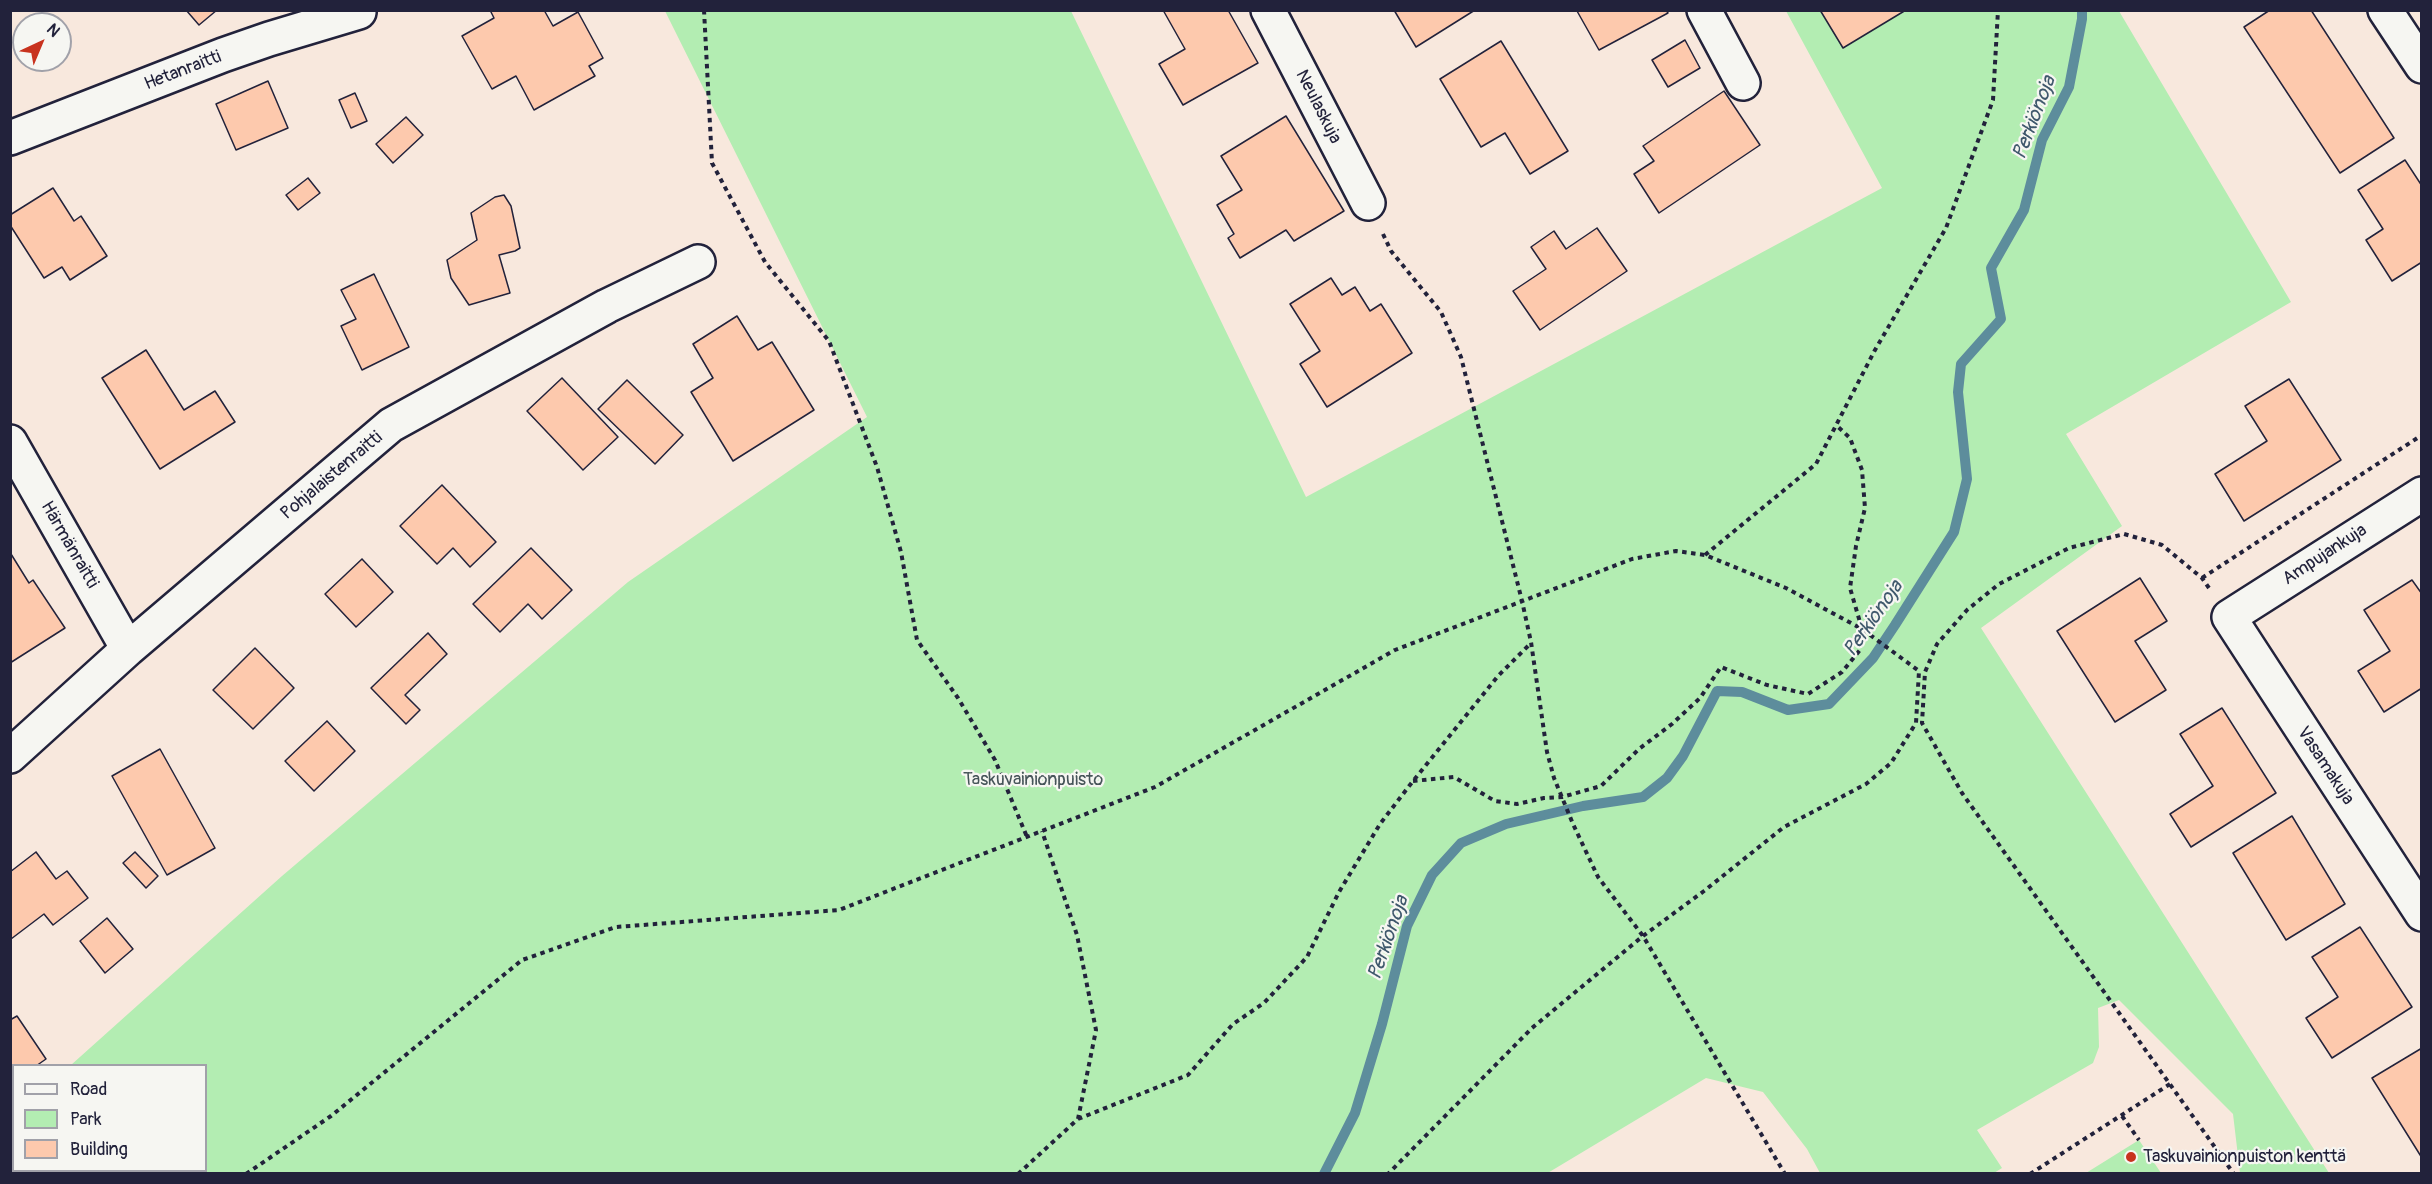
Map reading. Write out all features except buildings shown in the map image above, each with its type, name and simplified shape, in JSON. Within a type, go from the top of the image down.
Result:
[{"type":"street","name":"Neulaskuja","points":[[1268,10],[1368,203]]},
{"type":"street","points":[[1704,10],[1743,83]]},
{"type":"street","points":[[2385,10],[2421,66]]},
{"type":"street","name":"Hetanraitti","points":[[10,138],[223,55],[359,12]]},
{"type":"street","name":"Pohjalaistenraitti","points":[[10,756],[128,649],[391,425],[607,306],[698,261]]},
{"type":"street","name":"Härmänraitti","points":[[10,442],[128,649]]},
{"type":"street","name":"Ampujankuja","points":[[2229,617],[2421,494]]},
{"type":"street","name":"Vasamakuja","points":[[2229,617],[2421,914]]},
{"type":"path","points":[[704,10],[712,163],[765,262],[829,341],[877,467],[901,552],[917,640],[958,698],[995,760],[1027,837]]},
{"type":"path","points":[[1705,555],[1816,464],[1875,350],[1946,228],[1993,100],[1998,10]]},
{"type":"path","points":[[1368,203],[1391,251],[1441,312],[1461,357],[1522,600],[1531,642],[1547,752],[1554,778],[1573,824],[1598,877],[1643,936],[1785,1173]]},
{"type":"path","points":[[1413,781],[1454,777],[1495,801],[1517,804],[1544,798],[1563,799],[1601,786],[1639,749],[1672,724],[1693,704],[1721,667],[1767,686],[1808,694],[1842,672],[1860,650],[1862,629],[1850,588],[1856,546],[1865,508],[1862,470],[1850,438],[1836,425]]},
{"type":"path","points":[[2202,578],[2421,435]]},
{"type":"path","points":[[1388,1173],[1532,1028],[1643,936],[1784,827],[1866,784],[1891,763],[1919,723],[1925,672],[1937,644],[1967,610],[2000,584],[2069,548],[2124,534],[2162,545],[2202,578],[2229,617]]},
{"type":"path","points":[[246,1173],[331,1116],[522,960],[616,927],[839,910],[1155,787],[1395,650],[1632,559],[1676,551],[1705,555],[1786,588],[1871,634],[1919,671],[1925,672]]},
{"type":"path","points":[[1018,1173],[1078,1119],[1188,1075],[1233,1024],[1264,1003],[1306,957],[1339,892],[1380,825],[1498,676],[1531,642]]},
{"type":"path","points":[[1919,671],[1919,723],[1962,793],[2234,1173]]},
{"type":"path","points":[[1042,831],[1077,935],[1096,1030],[1078,1119]]},
{"type":"path","points":[[2030,1173],[2170,1084]]},
{"type":"path","points":[[2122,1116],[2139,1140]]},
{"type":"green space","name":"Taskuvainionpuisto","points":[[665,11],[1071,11],[1306,497],[1882,188],[1786,11],[2119,11],[2291,302],[2066,434],[2122,526],[1981,628],[2329,1173],[2240,1173],[2233,1114],[2119,1000],[2098,1008],[2099,1047],[2093,1063],[1977,1130],[2002,1168],[1994,1173],[1820,1173],[1807,1149],[1763,1092],[1706,1078],[1546,1174],[11,1174],[10,1119],[12,1118],[12,1172],[207,1172],[207,1064],[72,1064],[282,876],[628,582],[867,417]]},
{"type":"green space","name":"Taskuvainionpuiston kenttä","points":[[2139,1140],[2161,1173],[2086,1173]]},
{"type":"waterway","name":"Perkiönoja","points":[[1324,1174],[1355,1113],[1382,1024],[1407,926],[1432,875],[1461,843],[1506,824],[1583,806],[1643,797],[1667,778],[1683,756],[1717,691],[1742,692],[1788,710],[1829,704],[1873,658],[1895,625],[1954,532],[1967,479],[1958,392],[1961,364],[2001,319],[1991,268],[2024,210],[2042,140],[2069,87],[2082,10]]},
{"type":"place","name":"Taskuvainionpuiston kenttä","points":[[2131,1157]]}]
